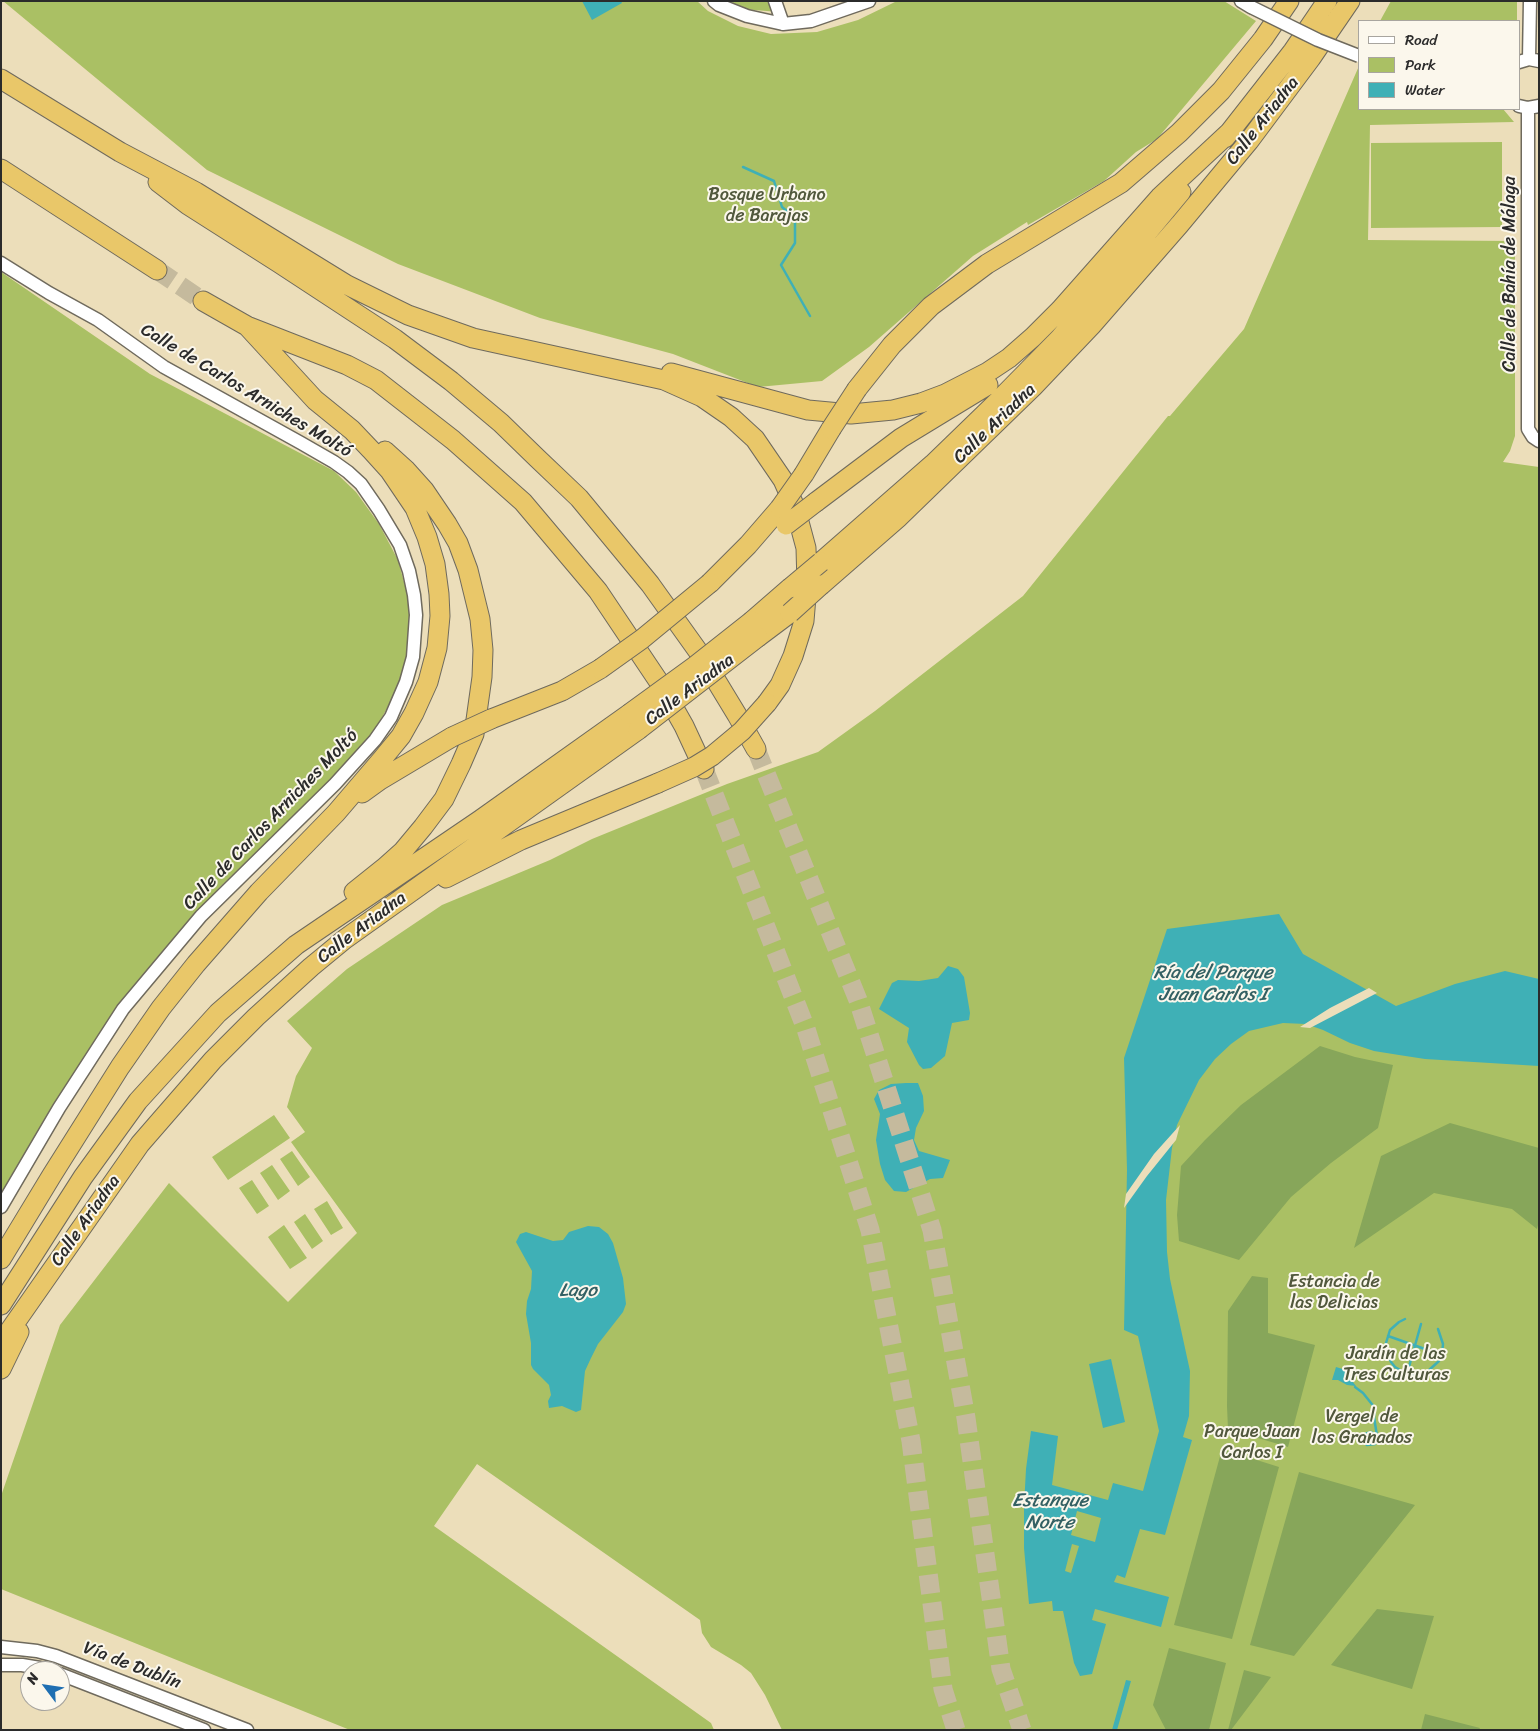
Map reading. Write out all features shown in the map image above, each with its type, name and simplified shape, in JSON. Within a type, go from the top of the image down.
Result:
[{"type":"highway","points":[[783,516],[804,474],[856,389],[892,345],[931,306],[987,264],[1121,183],[1179,133],[1221,91],[1263,39],[1289,1]]},
{"type":"highway","name":"Calle Ariadna","points":[[1,1343],[140,1144],[213,1060],[256,1017],[311,967],[755,629],[790,588],[932,464],[998,401],[1065,332],[1233,129],[1293,52],[1328,1]]},
{"type":"highway","name":"Calle Ariadna","points":[[755,629],[790,613],[899,517],[1033,387],[1091,326],[1249,141],[1311,58],[1350,1]]},
{"type":"highway","points":[[1,79],[120,152],[196,192],[347,284],[408,315],[473,338],[664,380],[702,397],[731,417],[755,439],[783,480],[795,507],[806,548],[807,586],[804,621],[793,656],[780,685],[742,731],[712,756],[686,771],[521,840],[384,910]]},
{"type":"highway","points":[[538,352],[619,362],[682,375],[808,410],[851,414],[893,410],[921,403],[945,394],[981,376],[1009,358],[1033,337],[1060,310],[1160,197],[1233,129]]},
{"type":"highway","points":[[120,152],[188,205],[395,340],[451,382],[507,429],[579,498],[650,584],[700,654],[756,749]]},
{"type":"highway","points":[[1,170],[157,270]]},
{"type":"highway","points":[[1,180],[37,194]]},
{"type":"highway","points":[[336,812],[380,780],[452,737],[491,719],[562,691],[600,669],[642,639],[710,583],[748,545],[783,516],[816,502],[901,438],[1008,371],[1050,334],[1141,240]]},
{"type":"highway","points":[[203,300],[247,326],[347,365],[376,380],[453,440],[522,502],[604,599],[659,682],[684,726],[704,769]]},
{"type":"highway","points":[[247,326],[315,400],[406,470],[436,506],[458,544],[468,570],[480,619],[483,650],[481,687],[474,734],[444,798],[403,851],[318,920],[296,945]]},
{"type":"highway","points":[[1,1259],[120,1067],[173,993],[258,892],[336,812],[401,736],[428,682],[437,648],[440,616],[435,564],[428,537],[415,508],[390,471],[352,430]]},
{"type":"highway","name":"Calle Ariadna","points":[[1,1305],[83,1177],[138,1101],[218,1013],[296,945],[480,820],[633,722]]},
{"type":"highway","points":[[1,1237],[52,1174]]},
{"type":"highway","points":[[1,1369],[47,1275]]},
{"type":"street","points":[[714,1],[718,5],[747,16],[783,24],[811,22],[869,1]]},
{"type":"street","points":[[775,1],[783,24]]},
{"type":"street","points":[[1529,61],[1530,1]]},
{"type":"street","points":[[1246,4],[1318,40],[1358,56]]},
{"type":"street","name":"Calle de Bahía de Málaga","points":[[1529,107],[1528,429],[1536,439]]},
{"type":"street","name":"Calle de Carlos Arniches Moltó","points":[[1,263],[49,293],[98,320],[164,367],[301,443],[348,472],[361,484],[380,510],[400,545],[410,576],[416,615],[413,657],[406,682],[391,716],[375,740],[335,784],[234,881],[201,916],[123,1009],[59,1108],[1,1207]]},
{"type":"street","name":"Vía de Dublín","points":[[1,1647],[29,1650],[56,1656],[247,1730]]},
{"type":"street","points":[[1,1665],[20,1665]]},
{"type":"street","name":"Vía de Dublín","points":[[70,1678],[204,1730]]},
{"type":"green space","name":"Bosque Urbano de Barajas","points":[[3,1],[697,1],[708,11],[738,26],[771,34],[817,32],[858,20],[897,1],[1224,1],[1256,21],[1157,139],[1136,152],[1104,181],[1028,225],[1027,222],[973,256],[869,347],[822,381],[758,387],[673,354],[540,318],[398,264],[207,170]]},
{"type":"green space","points":[[730,1],[775,1],[779,12],[742,9]]},
{"type":"green space","points":[[1391,1],[1517,1],[1517,20],[1381,20]]},
{"type":"green space","points":[[1358,68],[1358,110],[1504,110],[1514,122],[1370,125],[1368,240],[1515,241],[1515,436],[1510,451],[1503,462],[1539,467],[1539,1730],[782,1730],[765,1695],[751,1673],[711,1647],[702,1633],[700,1620],[477,1464],[434,1526],[711,1723],[714,1730],[350,1730],[1,1589],[1,1496],[60,1325],[169,1183],[288,1302],[357,1233],[291,1142],[305,1132],[287,1107],[296,1076],[312,1048],[287,1021],[347,969],[442,905],[550,860],[592,839],[727,784],[818,752],[875,711],[1023,596],[1168,416],[1170,416],[1244,329]]},
{"type":"green space","points":[[1502,142],[1502,227],[1371,228],[1371,143]]},
{"type":"green space","points":[[1,272],[150,374],[334,471],[356,492],[379,524],[398,560],[407,593],[410,617],[408,654],[396,691],[377,727],[324,787],[220,887],[181,930],[1,1197]]},
{"type":"green space","points":[[1320,1046],[1355,1057],[1393,1065],[1378,1128],[1331,1163],[1291,1197],[1239,1260],[1179,1241],[1177,1215],[1181,1166],[1241,1105]]},
{"type":"green space","points":[[274,1115],[290,1138],[228,1180],[212,1157]]},
{"type":"green space","points":[[1450,1123],[1539,1148],[1539,1221],[1537,1229],[1512,1209],[1434,1193],[1354,1248],[1381,1156]]},
{"type":"green space","points":[[292,1151],[310,1177],[298,1186],[280,1159]]},
{"type":"green space","points":[[272,1165],[290,1191],[278,1200],[260,1173]]},
{"type":"green space","points":[[252,1180],[269,1206],[257,1214],[239,1188]]},
{"type":"green space","points":[[327,1201],[343,1228],[331,1235],[314,1209]]},
{"type":"green space","points":[[305,1214],[323,1241],[312,1249],[294,1222]]},
{"type":"green space","points":[[284,1225],[307,1258],[290,1269],[268,1237]]},
{"type":"green space","points":[[1252,1276],[1268,1278],[1268,1333],[1315,1345],[1288,1447],[1228,1429],[1228,1311]]},
{"type":"green space","points":[[1222,1449],[1279,1467],[1232,1639],[1174,1625]]},
{"type":"green space","points":[[1299,1472],[1415,1505],[1294,1656],[1250,1645]]},
{"type":"green space","points":[[1377,1609],[1434,1616],[1412,1689],[1331,1665]]},
{"type":"green space","points":[[1169,1648],[1226,1663],[1209,1730],[1166,1730],[1153,1705]]},
{"type":"green space","points":[[1244,1670],[1271,1677],[1231,1730],[1228,1730]]},
{"type":"green space","points":[[1425,1714],[1480,1728],[1479,1730],[1421,1730]]},
{"type":"water","points":[[582,1],[621,1],[622,3],[592,20]]},
{"type":"water","name":"Ría del Parque Juan Carlos I","points":[[1279,914],[1303,954],[1396,1006],[1455,984],[1505,971],[1539,979],[1539,1066],[1425,1059],[1374,1051],[1306,1024],[1283,1023],[1249,1031],[1215,1059],[1199,1080],[1177,1125],[1172,1148],[1166,1200],[1167,1252],[1170,1279],[1190,1371],[1189,1416],[1183,1437],[1192,1440],[1165,1535],[1140,1529],[1125,1578],[1117,1575],[1114,1582],[1169,1597],[1161,1627],[1095,1609],[1092,1620],[1106,1624],[1092,1674],[1080,1676],[1074,1663],[1063,1611],[1053,1611],[1052,1601],[1029,1604],[1024,1548],[1026,1469],[1031,1431],[1058,1436],[1052,1485],[1108,1500],[1113,1483],[1143,1491],[1159,1431],[1138,1336],[1124,1330],[1127,1170],[1124,1058],[1167,929]],"holes":[[[1077,1511],[1101,1518],[1095,1542],[1071,1535]],[[1072,1544],[1079,1546],[1071,1573],[1065,1571]]]},
{"type":"water","points":[[948,966],[958,969],[964,977],[970,1013],[969,1020],[952,1023],[945,1056],[931,1068],[923,1069],[907,1042],[909,1028],[879,1009],[892,983],[898,980],[919,981],[938,978]]},
{"type":"water","points":[[918,1083],[923,1096],[924,1111],[916,1128],[914,1140],[919,1151],[950,1160],[943,1178],[930,1179],[906,1192],[894,1191],[885,1180],[876,1140],[880,1114],[874,1099],[879,1090],[891,1084]]},
{"type":"water","name":"Lago","points":[[588,1226],[599,1227],[608,1234],[613,1243],[623,1278],[626,1304],[623,1312],[598,1344],[591,1358],[585,1371],[581,1410],[576,1412],[562,1406],[549,1408],[548,1401],[551,1395],[549,1385],[531,1365],[531,1343],[526,1314],[532,1271],[516,1242],[520,1234],[526,1232],[553,1241],[563,1240],[569,1232]]},
{"type":"water","points":[[1111,1359],[1125,1422],[1103,1428],[1089,1364]]},
{"type":"water","points":[[1336,1367],[1349,1371],[1349,1377],[1356,1386],[1332,1380]]},
{"type":"water","points":[[1126,1680],[1131,1681],[1117,1730],[1112,1730]]},
{"type":"pier","points":[[1369,988],[1377,993],[1310,1028],[1300,1027],[1330,1008]]},
{"type":"pier","points":[[1180,1125],[1176,1140],[1124,1208],[1126,1194],[1154,1154]]},
{"type":"waterway","points":[[743,167],[774,181],[782,207],[795,218],[795,243],[781,265],[810,316]]},
{"type":"waterway","points":[[1405,1319],[1390,1330],[1386,1349],[1395,1367],[1407,1374],[1414,1375],[1428,1371],[1439,1361],[1442,1355],[1443,1344],[1438,1329]]},
{"type":"waterway","points":[[1407,1374],[1421,1324]]},
{"type":"waterway","points":[[1388,1336],[1442,1355]]},
{"type":"waterway","points":[[1355,1387],[1363,1393],[1375,1408],[1374,1417],[1377,1436],[1375,1444],[1367,1445],[1363,1441],[1365,1434],[1371,1432],[1374,1434],[1373,1440],[1367,1441],[1369,1435],[1370,1439]]},
{"type":"tunnel","points":[[157,270],[203,301]]},
{"type":"tunnel","points":[[756,749],[858,1000],[932,1230],[966,1418],[1001,1669],[1022,1730]]},
{"type":"tunnel","points":[[704,769],[806,1029],[870,1230],[911,1441],[943,1689],[956,1730]]},
{"type":"park label","name":"Estancia de las Delicias","points":[[1334,1292]]},
{"type":"park label","name":"Jardín de las Tres Culturas","points":[[1396,1364]]},
{"type":"park label","name":"Vergel de los Granados","points":[[1362,1427]]},
{"type":"park label","name":"Parque Juan Carlos I","points":[[1252,1442]]},
{"type":"water label","name":"Estanque Norte","points":[[1050,1512]]}]
